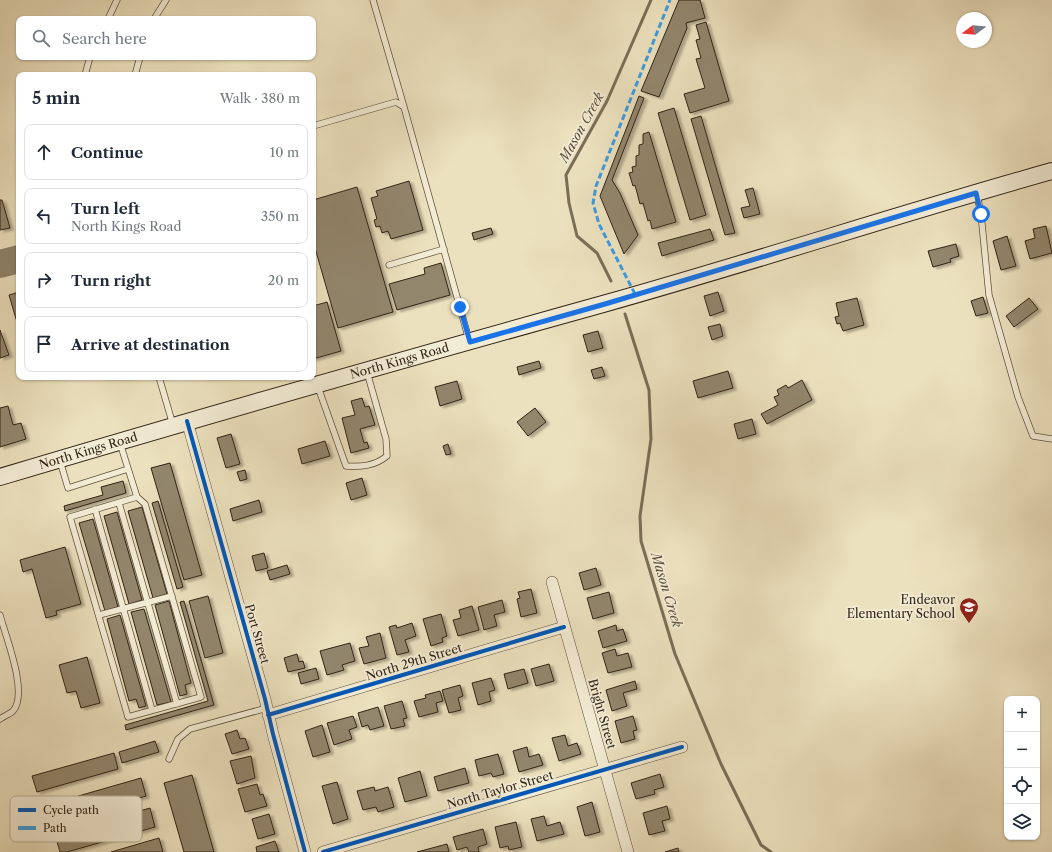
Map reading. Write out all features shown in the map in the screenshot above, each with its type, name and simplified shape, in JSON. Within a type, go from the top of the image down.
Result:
[{"type":"main road","name":"North Kings Road","points":[[0,476],[180,423],[318,384],[367,372],[605,304],[976,193],[1052,172]]},
{"type":"street","name":"Port Street","points":[[180,423],[268,711],[305,852]]},
{"type":"street","name":"Bright Street","points":[[552,582],[628,852]]},
{"type":"street","name":"North 29th Street","points":[[268,711],[564,627]]},
{"type":"street","name":"North Taylor Street","points":[[323,852],[682,747]]},
{"type":"lane","points":[[110,16],[118,0]]},
{"type":"lane","points":[[156,16],[166,0]]},
{"type":"lane","points":[[373,0],[470,342]]},
{"type":"lane","points":[[86,72],[89,60]]},
{"type":"lane","points":[[136,72],[139,60]]},
{"type":"lane","points":[[316,125],[396,102],[404,107]]},
{"type":"lane","points":[[976,193],[981,214],[989,295],[1018,397],[1032,436],[1052,439]]},
{"type":"lane","points":[[389,265],[444,249]]},
{"type":"lane","points":[[318,384],[346,466],[357,467],[379,463],[387,456],[386,438],[367,372]]},
{"type":"lane","points":[[160,380],[180,423]]},
{"type":"lane","points":[[120,441],[137,497],[145,504],[201,697],[128,717],[70,517],[137,497]]},
{"type":"lane","points":[[59,459],[68,488],[128,469]]},
{"type":"lane","points":[[119,503],[176,704]]},
{"type":"lane","points":[[95,510],[152,710]]},
{"type":"lane","points":[[99,615],[172,596]]},
{"type":"lane","points":[[0,615],[19,683],[19,696],[14,710],[0,719]]},
{"type":"lane","points":[[169,759],[178,739],[190,729],[268,711]]},
{"type":"building","points":[[679,0],[700,0],[705,18],[686,23],[687,28],[659,97],[641,91]]},
{"type":"building","points":[[706,22],[729,101],[690,113],[684,94],[705,88],[696,59],[701,58],[696,40],[700,39],[696,25]]},
{"type":"building","points":[[639,96],[644,98],[612,180],[620,193],[638,235],[624,254],[600,196]]},
{"type":"building","points":[[674,108],[706,215],[690,220],[658,113]]},
{"type":"building","points":[[701,116],[735,233],[725,235],[691,119]]},
{"type":"building","points":[[649,132],[676,222],[652,229],[643,203],[640,204],[635,185],[633,186],[629,173],[633,172],[632,167],[636,166],[636,156],[639,155],[639,145],[643,144],[643,134]]},
{"type":"building","points":[[409,181],[423,230],[391,239],[388,231],[382,233],[380,226],[376,227],[374,220],[377,219],[371,198],[378,196],[376,191]]},
{"type":"building","points":[[357,187],[393,312],[338,328],[316,251],[316,199]]},
{"type":"building","points":[[753,188],[760,214],[744,218],[741,208],[750,206],[745,190]]},
{"type":"building","points":[[0,200],[2,200],[10,228],[0,230]]},
{"type":"building","points":[[1046,226],[1052,253],[1030,259],[1025,241],[1035,238],[1033,229]]},
{"type":"building","points":[[491,228],[493,234],[474,240],[472,233]]},
{"type":"building","points":[[710,229],[714,240],[662,256],[658,243]]},
{"type":"building","points":[[1007,236],[1016,266],[1001,270],[993,241]]},
{"type":"building","points":[[956,244],[959,256],[950,259],[951,262],[933,267],[928,251]]},
{"type":"building","points":[[441,263],[450,295],[397,310],[389,284],[425,274],[424,268]]},
{"type":"building","points":[[718,292],[724,311],[710,316],[704,296]]},
{"type":"building","points":[[16,293],[16,319],[9,295]]},
{"type":"building","points":[[983,297],[988,313],[976,316],[971,301]]},
{"type":"building","points":[[857,298],[864,325],[843,331],[840,323],[837,324],[835,317],[839,316],[836,303]]},
{"type":"building","points":[[1029,298],[1038,309],[1014,327],[1006,316]]},
{"type":"building","points":[[327,302],[341,351],[316,358],[316,305]]},
{"type":"building","points":[[720,324],[723,336],[712,340],[708,327]]},
{"type":"building","points":[[0,330],[9,355],[0,358]]},
{"type":"building","points":[[598,331],[603,348],[588,352],[583,335]]},
{"type":"building","points":[[539,361],[541,368],[519,375],[517,367]]},
{"type":"building","points":[[602,367],[605,376],[594,379],[591,370]]},
{"type":"building","points":[[728,371],[733,388],[698,398],[693,381]]},
{"type":"building","points":[[802,380],[812,400],[767,424],[761,414],[778,405],[774,397],[779,395],[777,390],[786,385],[788,388]]},
{"type":"building","points":[[457,381],[462,399],[440,406],[435,387]]},
{"type":"building","points":[[362,398],[365,407],[369,406],[375,425],[360,429],[364,443],[367,442],[369,448],[351,453],[342,418],[355,415],[351,401]]},
{"type":"building","points":[[8,406],[13,425],[21,423],[26,439],[0,447],[0,408]]},
{"type":"building","points":[[535,408],[546,422],[528,436],[517,422]]},
{"type":"building","points":[[752,419],[756,434],[738,439],[734,424]]},
{"type":"building","points":[[231,434],[240,464],[226,468],[217,438]]},
{"type":"building","points":[[325,441],[330,456],[302,464],[298,449]]},
{"type":"building","points":[[448,444],[451,454],[446,455],[443,446]]},
{"type":"building","points":[[170,463],[202,575],[184,580],[151,468]]},
{"type":"building","points":[[245,470],[247,479],[240,481],[237,472]]},
{"type":"building","points":[[362,478],[367,495],[351,500],[346,483]]},
{"type":"building","points":[[123,481],[126,493],[65,511],[64,506],[103,495],[101,487]]},
{"type":"building","points":[[259,500],[262,512],[233,521],[230,509]]},
{"type":"building","points":[[158,501],[183,587],[177,589],[152,503]]},
{"type":"building","points":[[142,507],[167,594],[153,598],[128,511]]},
{"type":"building","points":[[117,512],[142,600],[129,604],[104,516]]},
{"type":"building","points":[[93,519],[118,607],[105,611],[79,523]]},
{"type":"building","points":[[65,547],[81,604],[56,611],[57,615],[46,618],[32,569],[23,572],[20,560]]},
{"type":"building","points":[[264,553],[268,568],[256,571],[252,556]]},
{"type":"building","points":[[287,565],[290,574],[270,580],[267,571]]},
{"type":"building","points":[[596,568],[601,585],[584,590],[579,573]]},
{"type":"building","points":[[531,589],[537,613],[521,617],[517,599],[520,598],[518,592]]},
{"type":"building","points":[[609,592],[614,613],[593,619],[587,598]]},
{"type":"building","points":[[208,596],[223,653],[205,658],[189,601]]},
{"type":"building","points":[[502,600],[505,612],[494,615],[497,626],[484,630],[478,607]]},
{"type":"building","points":[[169,601],[191,683],[185,685],[187,694],[180,696],[155,605]]},
{"type":"building","points":[[184,601],[214,705],[126,730],[125,725],[208,701],[180,602]]},
{"type":"building","points":[[472,606],[479,630],[458,636],[453,620],[461,618],[459,610]]},
{"type":"building","points":[[144,609],[171,702],[157,705],[131,612]]},
{"type":"building","points":[[441,614],[447,636],[442,638],[443,642],[431,646],[423,619]]},
{"type":"building","points":[[120,615],[146,706],[139,708],[136,699],[129,701],[107,619]]},
{"type":"building","points":[[412,623],[416,636],[405,640],[409,652],[397,655],[389,627],[396,625],[397,628]]},
{"type":"building","points":[[616,625],[617,631],[623,629],[627,641],[603,648],[598,631]]},
{"type":"building","points":[[380,633],[386,658],[364,664],[359,648],[369,646],[366,637]]},
{"type":"building","points":[[350,643],[355,661],[342,665],[344,670],[327,675],[320,651]]},
{"type":"building","points":[[615,649],[617,656],[628,653],[632,667],[608,673],[602,653]]},
{"type":"building","points":[[297,654],[299,662],[303,661],[305,668],[288,672],[284,658]]},
{"type":"building","points":[[87,657],[100,703],[81,708],[76,691],[67,693],[59,665]]},
{"type":"building","points":[[549,664],[554,681],[536,686],[531,669]]},
{"type":"building","points":[[316,668],[319,679],[301,684],[298,673]]},
{"type":"building","points":[[524,669],[528,683],[508,689],[504,674]]},
{"type":"building","points":[[491,678],[495,690],[489,692],[491,701],[478,705],[472,683]]},
{"type":"building","points":[[635,681],[637,689],[623,693],[627,706],[612,711],[606,690]]},
{"type":"building","points":[[460,685],[463,696],[458,698],[461,710],[449,713],[442,690]]},
{"type":"building","points":[[440,691],[443,701],[436,703],[438,712],[419,717],[414,701],[426,698],[425,695]]},
{"type":"building","points":[[402,701],[407,718],[403,719],[405,726],[391,729],[384,706]]},
{"type":"building","points":[[378,707],[384,726],[370,730],[368,725],[362,727],[358,713]]},
{"type":"building","points":[[353,716],[357,727],[349,730],[352,739],[334,745],[327,723]]},
{"type":"building","points":[[633,716],[637,730],[633,731],[635,739],[621,743],[615,721]]},
{"type":"building","points":[[322,725],[330,752],[313,757],[305,731]]},
{"type":"building","points":[[237,730],[240,739],[245,738],[249,749],[232,754],[225,734]]},
{"type":"building","points":[[565,735],[568,746],[577,743],[581,754],[559,761],[552,738]]},
{"type":"building","points":[[155,741],[159,752],[122,763],[119,752]]},
{"type":"building","points":[[527,747],[529,757],[539,754],[543,765],[519,772],[513,751]]},
{"type":"building","points":[[114,753],[118,769],[37,792],[32,776]]},
{"type":"building","points":[[498,754],[504,774],[493,777],[491,773],[479,776],[475,760]]},
{"type":"building","points":[[251,756],[255,778],[237,784],[230,761]]},
{"type":"building","points":[[465,768],[469,783],[438,791],[434,777]]},
{"type":"building","points":[[420,771],[427,796],[405,802],[398,778]]},
{"type":"building","points":[[660,774],[664,787],[654,790],[655,794],[636,799],[631,783]]},
{"type":"building","points":[[192,775],[214,852],[184,852],[164,783]]},
{"type":"building","points":[[141,778],[146,796],[142,797],[78,796]]},
{"type":"building","points":[[337,782],[348,819],[333,824],[322,786]]},
{"type":"building","points":[[257,784],[260,795],[263,794],[267,806],[245,812],[238,789]]},
{"type":"building","points":[[374,787],[375,791],[388,787],[394,807],[378,812],[376,807],[363,810],[357,791]]},
{"type":"building","points":[[592,802],[600,832],[585,836],[577,807]]},
{"type":"building","points":[[667,806],[670,819],[662,821],[665,831],[649,835],[643,813]]},
{"type":"building","points":[[150,808],[155,827],[142,831],[142,810]]},
{"type":"building","points":[[269,814],[275,834],[258,839],[252,819]]},
{"type":"building","points":[[544,816],[547,826],[560,822],[564,834],[537,841],[531,819]]},
{"type":"building","points":[[516,822],[522,847],[509,850],[508,846],[500,848],[495,827]]},
{"type":"building","points":[[483,829],[487,844],[478,847],[479,852],[469,852],[467,847],[457,850],[453,837]]},
{"type":"building","points":[[159,838],[163,852],[111,852]]},
{"type":"building","points":[[275,841],[279,852],[257,852],[256,847]]},
{"type":"building","points":[[57,842],[102,842],[67,852],[60,852]]},
{"type":"building","points":[[447,844],[449,852],[417,852]]},
{"type":"building","points":[[678,848],[679,852],[665,852]]},
{"type":"waterway","name":"Mason Creek","points":[[611,281],[597,253],[577,236],[569,203],[566,175],[607,101],[651,0]]},
{"type":"waterway","name":"Mason Creek","points":[[625,314],[649,390],[651,439],[640,516],[641,541],[675,654],[721,764],[761,845],[771,852]]},
{"type":"taxiway","points":[[0,264],[16,260]]},
{"type":"marked path","points":[[635,294],[599,224],[593,203],[596,186],[670,0]]},
{"type":"cycle path","points":[[187,421],[265,699],[305,852]]},
{"type":"cycle path","points":[[268,715],[564,627]]},
{"type":"cycle path","points":[[323,852],[682,747]]},
{"type":"place","name":"Endeavor Elementary School","points":[[969,624]]},
{"type":"route","points":[[460,307],[470,342],[557,316],[605,304],[976,193],[981,214]]}]
